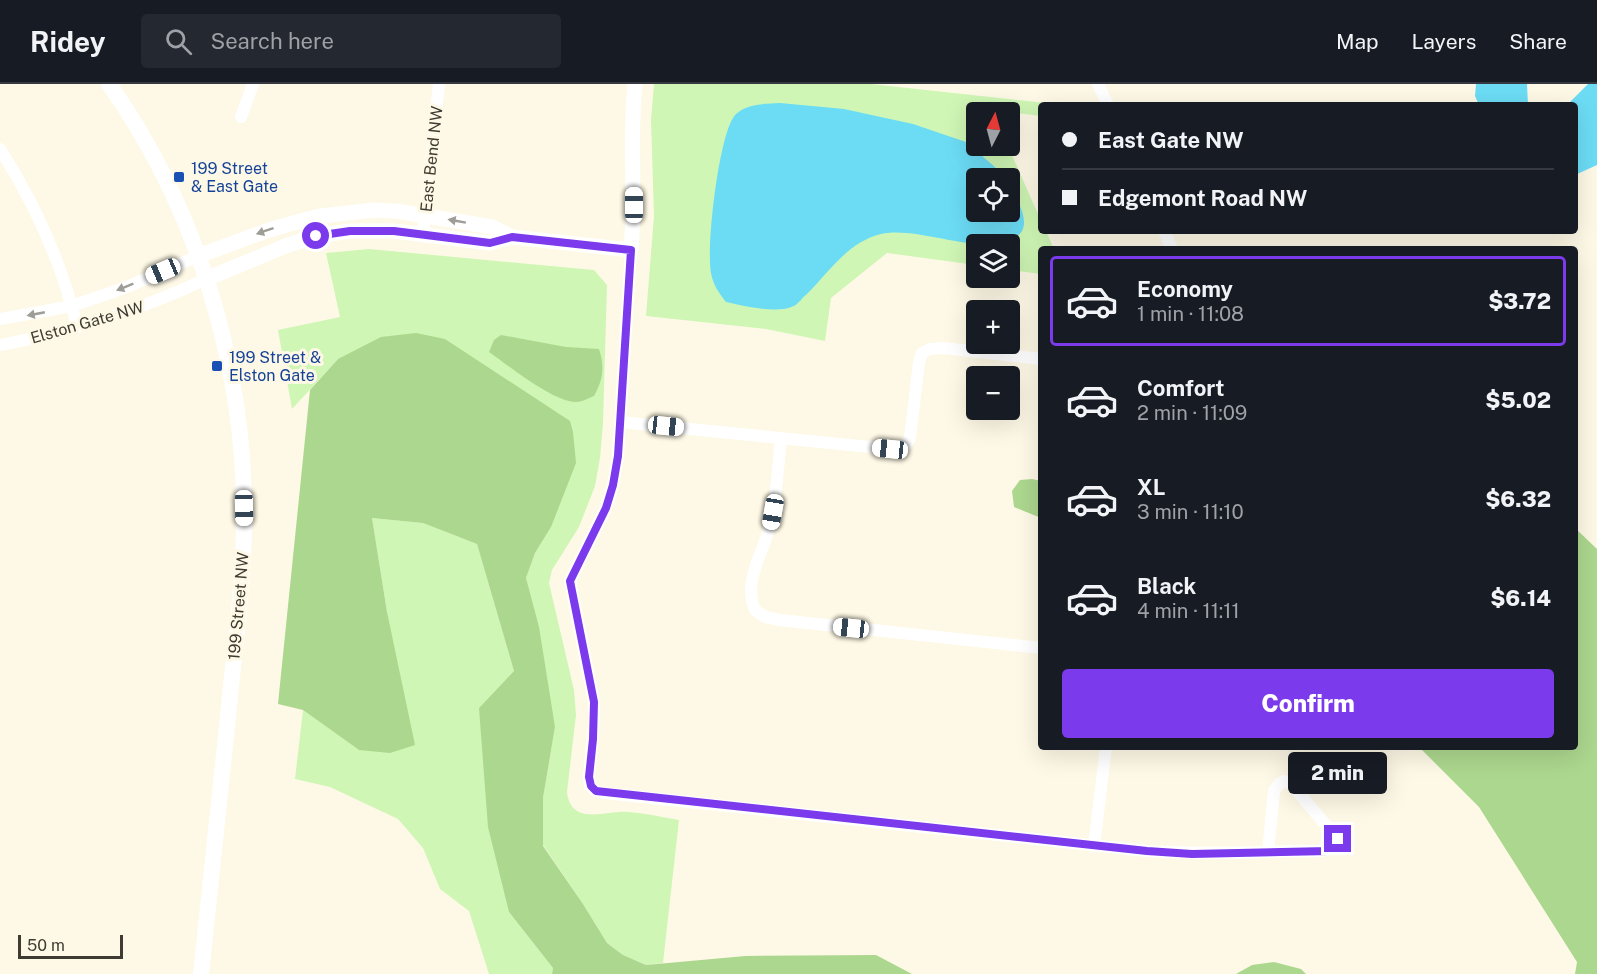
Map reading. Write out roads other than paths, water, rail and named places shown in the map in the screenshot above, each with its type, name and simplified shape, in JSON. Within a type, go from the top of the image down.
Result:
[{"type":"main road","name":"199 Street NW","points":[[109,84],[159,165],[174,194],[198,256],[228,359],[242,456],[244,528],[240,598],[201,974]]},
{"type":"street","points":[[241,117],[253,84]]},
{"type":"street","name":"East Bend NW","points":[[423,235],[439,84]]},
{"type":"street","points":[[635,84],[634,205],[615,475],[606,508],[570,581],[594,702],[594,730],[589,777],[591,786],[596,791],[604,793],[1094,846],[1192,854],[1329,851],[1336,848],[1338,839],[1291,784],[1284,781],[1274,791],[1268,852]]},
{"type":"street","points":[[1098,84],[1107,102]]},
{"type":"street","points":[[0,149],[43,223],[77,327]]},
{"type":"street","points":[[198,256],[269,230],[321,216],[374,210],[492,227],[512,237],[631,250]]},
{"type":"street","points":[[206,279],[241,262],[316,236],[350,231],[394,231],[490,243],[512,237]]},
{"type":"street","name":"Elston Gate NW","points":[[0,319],[72,306],[198,256]]},
{"type":"street","name":"Elston Gate NW","points":[[0,345],[110,319],[206,279]]},
{"type":"street","points":[[620,422],[890,449],[899,448],[906,445],[910,438],[922,353],[930,349],[943,348],[1038,359]]},
{"type":"street","points":[[781,438],[770,524],[749,590],[755,610],[765,617],[780,620],[1038,648]]},
{"type":"street","points":[[1094,846],[1106,750]]},
{"type":"water","points":[[1476,84],[1527,84],[1528,102],[1478,102],[1475,96]]},
{"type":"water","points":[[1588,84],[1597,84],[1597,165],[1578,174],[1578,102],[1570,102]]},
{"type":"water","points":[[780,103],[844,109],[913,124],[966,142],[966,156],[982,156],[996,168],[966,168],[966,222],[1020,222],[1020,208],[1024,226],[1019,234],[966,234],[966,243],[896,232],[881,234],[869,238],[849,251],[794,306],[770,309],[726,302],[713,281],[711,273],[710,240],[715,190],[724,142],[730,124],[741,110],[757,105]]},
{"type":"place","name":"199 Street & East Gate","points":[[179,177]]},
{"type":"place","name":"199 Street & Elston Gate","points":[[217,366]]}]
